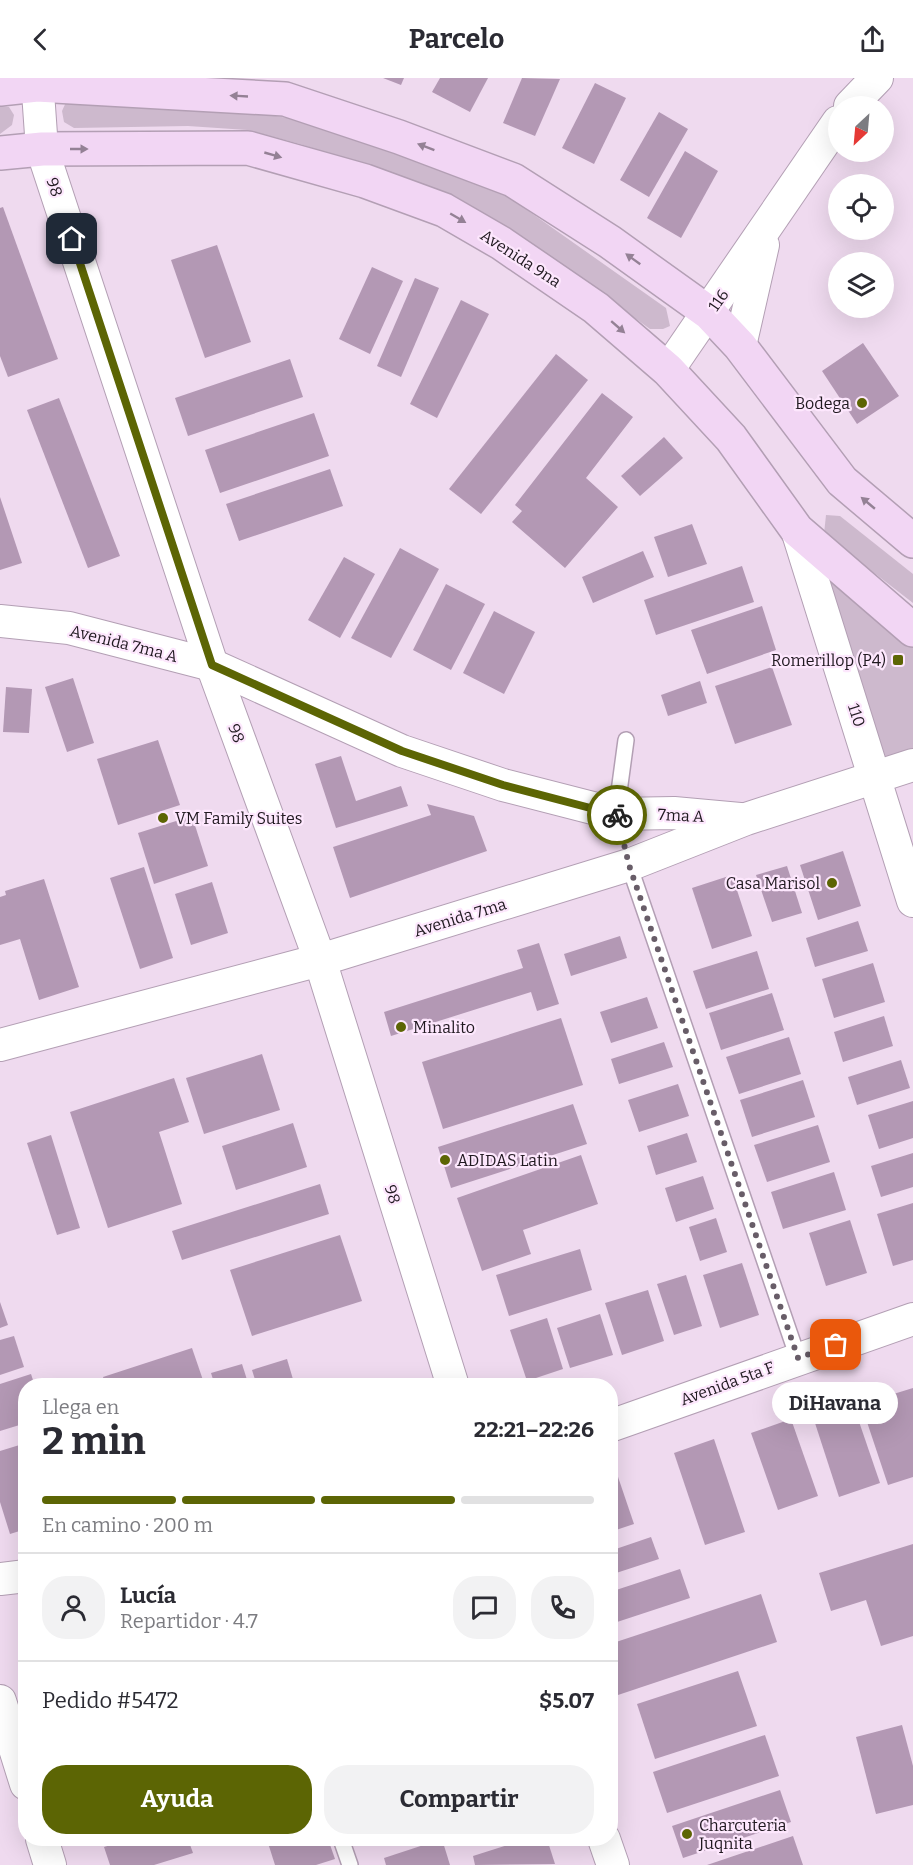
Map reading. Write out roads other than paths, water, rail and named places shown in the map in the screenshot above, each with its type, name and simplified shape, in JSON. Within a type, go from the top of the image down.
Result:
[{"type":"main road","points":[[0,89],[37,81],[285,99],[399,137],[513,180],[610,242],[709,314],[740,346],[842,481],[913,541]]},
{"type":"main road","name":"Avenida 9na","points":[[0,153],[42,149],[248,148],[365,181],[444,210],[501,243],[596,308],[668,370],[731,438],[797,530],[913,630]]},
{"type":"street","points":[[860,96],[877,78]]},
{"type":"street","name":"98","points":[[37,81],[42,149],[212,665],[320,960],[451,1378]]},
{"type":"street","name":"116","points":[[668,370],[709,314],[828,137]]},
{"type":"street","name":"116","points":[[740,346],[766,230]]},
{"type":"street","name":"110","points":[[797,530],[876,776],[913,901]]},
{"type":"street","name":"Avenida 7ma A","points":[[0,621],[69,628],[212,665],[402,751],[503,785],[616,814]]},
{"type":"street","name":"Avenida 7ma","points":[[0,1045],[320,960],[629,865],[746,819],[913,765]]},
{"type":"street","name":"7ma A","points":[[616,814],[674,813],[746,819]]},
{"type":"street","points":[[616,814],[629,865]]},
{"type":"street","name":"Avenida 5ta F","points":[[618,1422],[913,1319]]},
{"type":"street","points":[[0,1579],[18,1577]]},
{"type":"street","points":[[0,1701],[6,1739],[18,1766]]},
{"type":"street","points":[[44,1846],[50,1865]]},
{"type":"street","points":[[606,1846],[613,1865]]},
{"type":"lane","points":[[616,814],[626,740]]},
{"type":"lane","points":[[629,865],[798,1358]]},
{"type":"lane","points":[[344,1846],[351,1865]]},
{"type":"place","name":"Bodega","points":[[862,403]]},
{"type":"place","name":"Romerillop (P4)","points":[[898,660]]},
{"type":"place","name":"VM Family Suites","points":[[163,818]]},
{"type":"place","name":"Casa Marisol","points":[[832,883]]},
{"type":"place","name":"Minalito","points":[[401,1027]]},
{"type":"place","name":"ADIDAS Latin","points":[[445,1160]]},
{"type":"place","name":"DiHavana","points":[[836,1345]]},
{"type":"place","name":"Charcuteria Juqnita","points":[[687,1834]]}]
